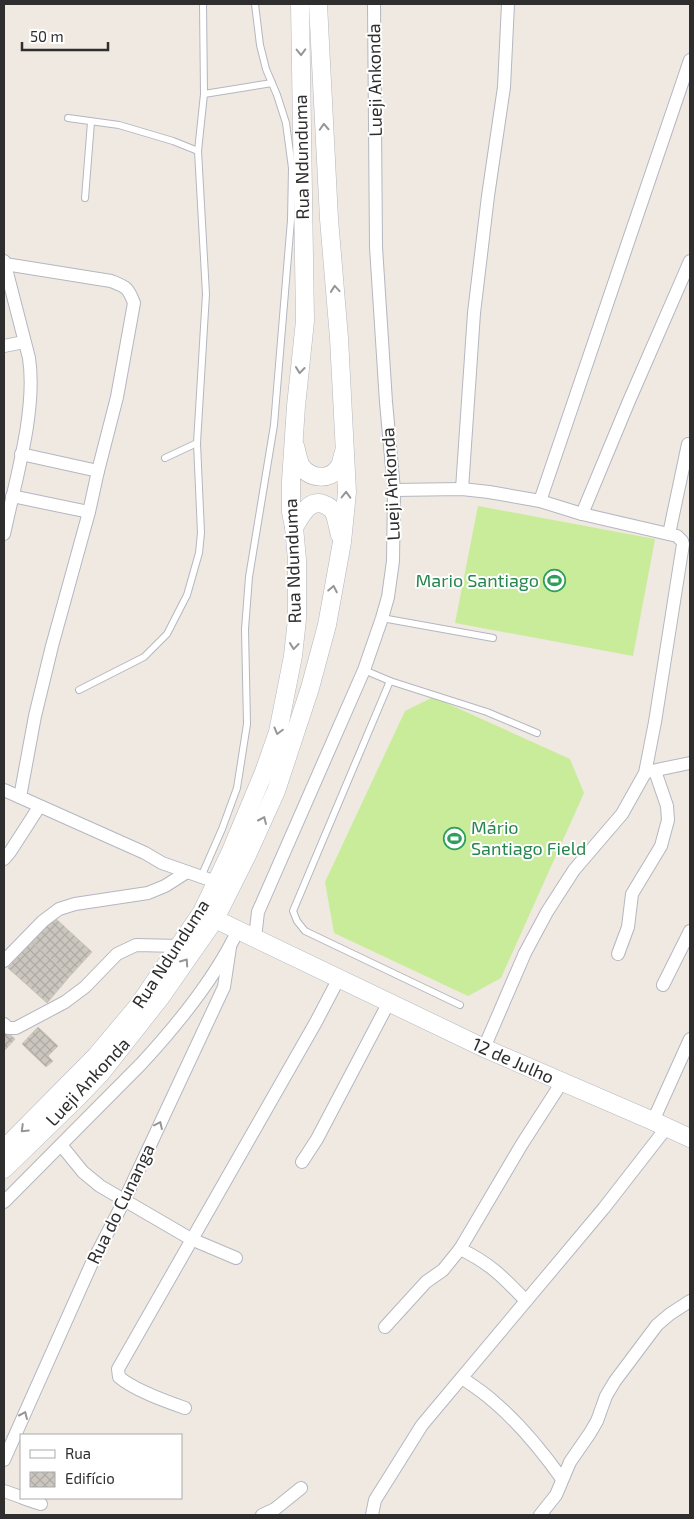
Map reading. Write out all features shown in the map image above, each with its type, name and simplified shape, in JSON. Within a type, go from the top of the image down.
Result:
[{"type":"main road","name":"Rua Ndunduma","points":[[4,1149],[96,1056],[138,1006],[180,946],[202,912],[208,880],[235,842],[278,732],[293,656],[297,619],[297,560],[291,512],[291,481],[296,406],[305,321],[300,4]]},
{"type":"main road","name":"Rua Ndunduma","points":[[318,4],[329,219],[339,338]]},
{"type":"main road","name":"Lueji Ankonda","points":[[4,1169],[101,1073],[160,998],[215,919],[247,856],[276,791],[310,688],[327,626],[346,517],[347,492],[339,338]]},
{"type":"main road","points":[[294,444],[301,466],[308,473],[319,478],[330,475],[339,467],[345,447]]},
{"type":"main road","points":[[294,527],[311,504],[320,503],[329,506],[334,513],[342,542]]},
{"type":"main road","name":"12 de Julho","points":[[215,919],[484,1048],[690,1138]]},
{"type":"street","name":"Lueji Ankonda","points":[[255,938],[258,912],[364,670],[388,597],[393,561],[394,490],[376,247],[374,4]]},
{"type":"street","points":[[462,489],[474,313],[488,196],[504,88],[508,4]]},
{"type":"street","points":[[540,502],[690,60]]},
{"type":"street","points":[[582,514],[690,261]]},
{"type":"street","points":[[4,534],[21,454],[29,402],[31,373],[29,358],[4,262],[111,281],[122,285],[130,291],[134,303],[116,397],[89,512],[35,716],[20,797]]},
{"type":"street","points":[[4,346],[24,342]]},
{"type":"street","points":[[669,534],[688,444]]},
{"type":"street","points":[[21,454],[98,471]]},
{"type":"street","points":[[394,490],[462,489],[489,492],[540,502],[582,514],[669,534],[680,538],[683,544],[655,722],[650,772],[622,814],[574,870],[547,912],[525,953],[484,1048]]},
{"type":"street","points":[[12,496],[89,512]]},
{"type":"street","points":[[650,772],[690,763]]},
{"type":"street","points":[[618,954],[628,927],[632,894],[661,846],[668,820],[667,806],[650,772]]},
{"type":"street","points":[[4,790],[186,872],[208,880]]},
{"type":"street","points":[[4,859],[39,807]]},
{"type":"street","points":[[4,960],[44,920],[58,909],[75,904],[148,893],[165,886],[186,872]]},
{"type":"street","points":[[230,948],[238,930]]},
{"type":"street","points":[[663,985],[690,931]]},
{"type":"street","points":[[4,1024],[8,1028],[16,1028],[65,1002],[85,987],[117,954],[136,945],[180,946]]},
{"type":"street","name":"Lueji Ankonda","points":[[4,1202],[162,1042],[205,986],[230,948]]},
{"type":"street","name":"Rua do Cunanga","points":[[4,1460],[90,1265],[124,1201],[224,987],[230,948]]},
{"type":"street","points":[[185,1408],[162,1400],[124,1382],[119,1376],[118,1369],[316,1022],[338,978]]},
{"type":"street","points":[[302,1162],[317,1139],[389,1002]]},
{"type":"street","points":[[372,1515],[375,1500],[422,1425],[604,1208],[660,1124],[690,1039]]},
{"type":"street","points":[[385,1327],[426,1282],[443,1270],[460,1250],[510,1163],[562,1082]]},
{"type":"street","points":[[61,1145],[83,1172],[100,1186],[191,1240],[236,1258]]},
{"type":"street","points":[[460,1250],[485,1262],[497,1271],[526,1301]]},
{"type":"street","points":[[540,1515],[560,1488],[570,1462],[597,1421],[606,1396],[615,1381],[658,1325],[670,1314],[690,1301]]},
{"type":"street","points":[[462,1378],[492,1400],[522,1429],[562,1479]]},
{"type":"street","points":[[262,1515],[274,1509],[301,1488]]},
{"type":"street","points":[[4,1491],[20,1496]]},
{"type":"street","points":[[26,1499],[41,1506]]},
{"type":"lane","points":[[79,690],[144,657],[168,634],[187,595],[199,553],[201,533],[197,443],[206,294],[198,151],[204,94],[203,4]]},
{"type":"lane","points":[[208,880],[222,828],[237,788],[247,724],[246,629],[249,577],[274,426],[291,220],[292,168],[286,123],[266,69],[260,45],[255,4]]},
{"type":"lane","points":[[204,94],[272,83]]},
{"type":"lane","points":[[68,118],[119,125],[173,141],[198,151]]},
{"type":"lane","points":[[85,198],[91,122]]},
{"type":"lane","points":[[165,458],[197,443]]},
{"type":"lane","points":[[382,618],[494,638]]},
{"type":"lane","points":[[364,670],[390,681],[487,712],[537,733]]},
{"type":"lane","points":[[390,681],[293,912],[305,931],[460,1005]]},
{"type":"green space","name":"Mario Santiago","points":[[478,506],[655,539],[633,656],[455,623]]},
{"type":"green space","name":"Mário Santiago Field","points":[[433,697],[570,759],[584,793],[501,978],[468,996],[334,933],[325,882],[405,711]]},
{"type":"building","points":[[54,917],[92,952],[70,976],[31,941]]},
{"type":"building","points":[[31,941],[70,976],[47,1003],[8,968]]},
{"type":"building","points":[[38,1027],[58,1046],[48,1056],[53,1061],[46,1067],[22,1044]]},
{"type":"building","points":[[4,1029],[15,1039],[4,1051]]},
{"type":"place","name":"Mario Santiago","points":[[555,581]]},
{"type":"place","name":"Mário Santiago Field","points":[[455,838]]}]
